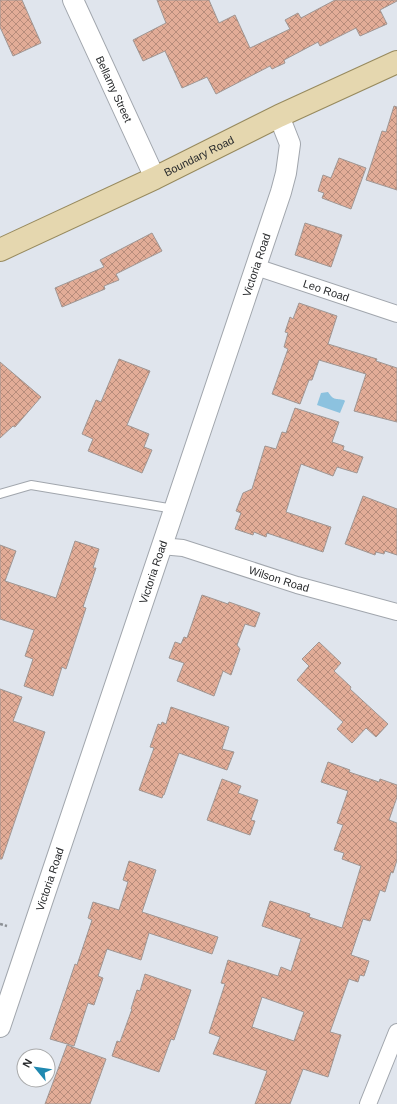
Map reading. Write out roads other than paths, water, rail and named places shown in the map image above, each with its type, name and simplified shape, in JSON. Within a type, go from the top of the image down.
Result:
[{"type":"main road","name":"Boundary Road","points":[[0,250],[155,178],[279,116],[397,62]]},
{"type":"street","name":"Bellamy Street","points":[[73,0],[155,178]]},
{"type":"street","name":"Victoria Road","points":[[0,1027],[281,192],[286,173],[290,144],[279,116]]},
{"type":"street","name":"Leo Road","points":[[256,267],[397,314]]},
{"type":"street","name":"Wilson Road","points":[[161,546],[182,548],[297,585],[397,612]]},
{"type":"street","points":[[368,1104],[397,1032]]},
{"type":"lane","points":[[0,494],[31,485],[174,509]]},
{"type":"water","points":[[328,392],[333,398],[345,401],[340,413],[317,405],[321,393]]}]
